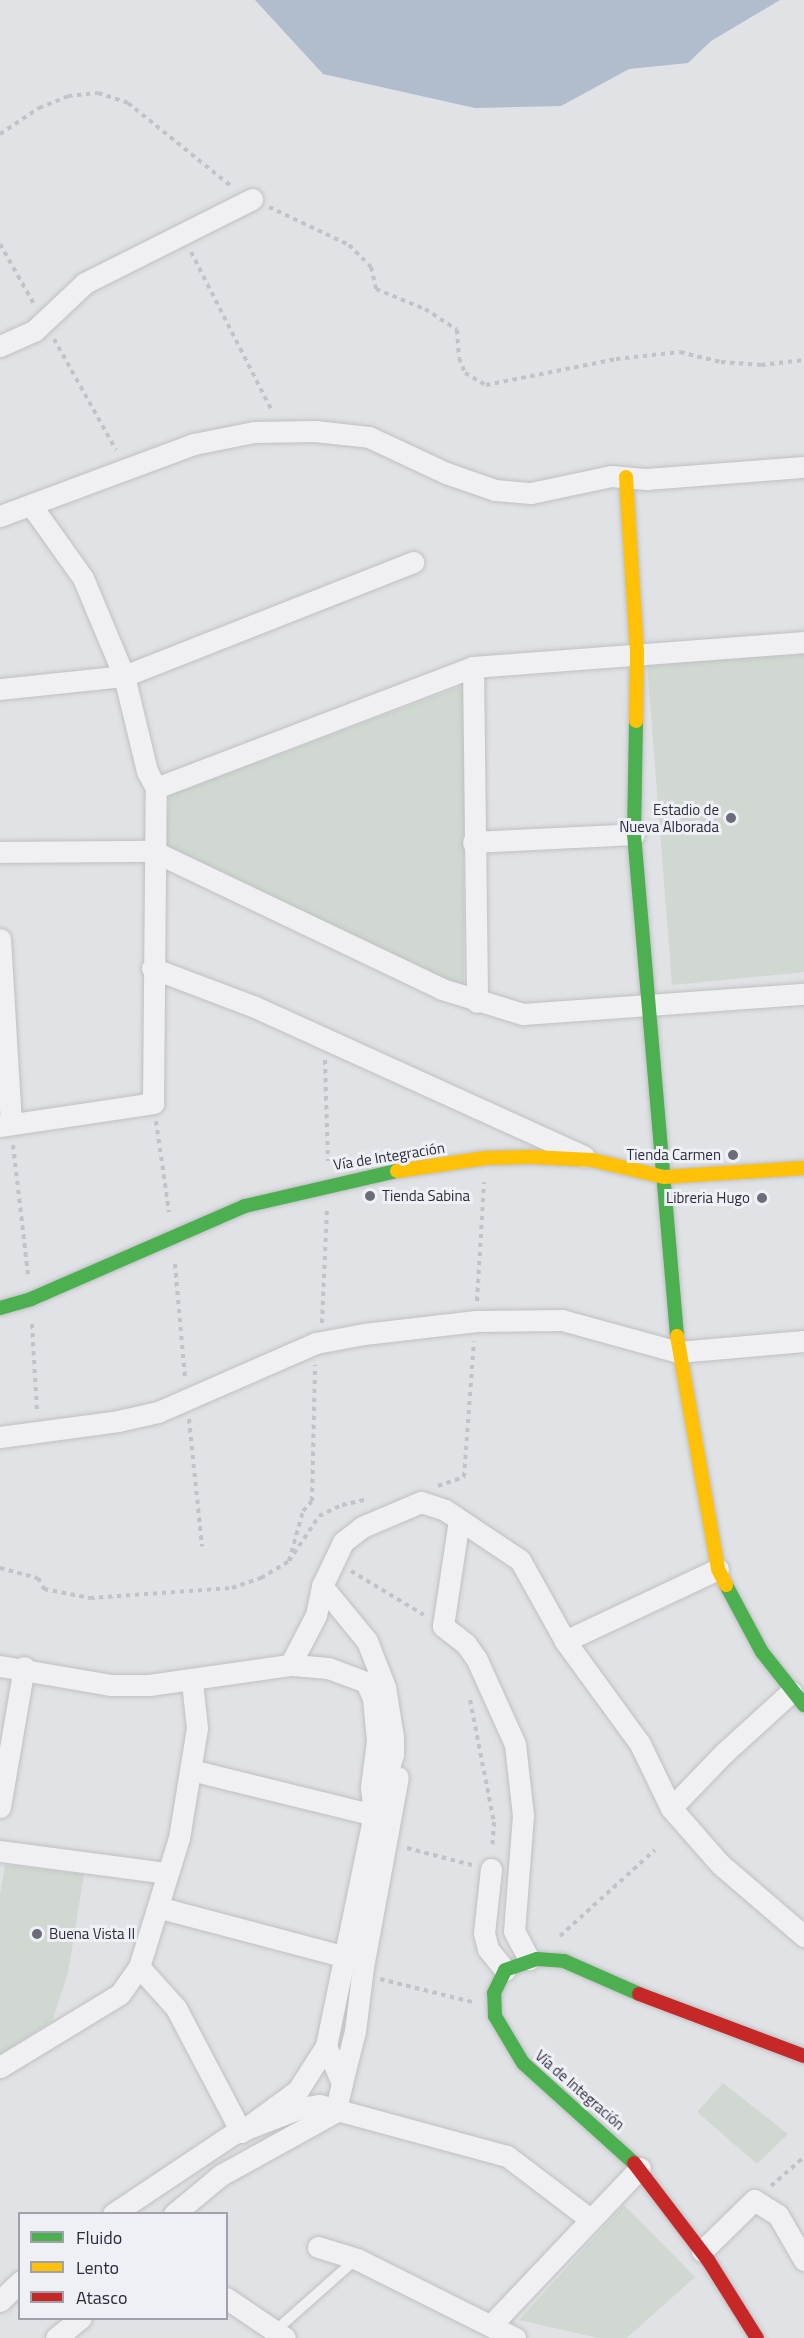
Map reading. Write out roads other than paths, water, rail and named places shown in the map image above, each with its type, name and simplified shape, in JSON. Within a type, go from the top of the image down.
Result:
[{"type":"main road","points":[[626,477],[637,653],[634,834],[678,1352],[718,1569],[762,1652],[797,1699]]},
{"type":"main road","name":"Vía de Integración","points":[[0,1308],[31,1299],[173,1234],[245,1206],[329,1182],[486,1158],[592,1160],[664,1177],[804,1168]]},
{"type":"main road","points":[[505,1970],[529,1959],[564,1961],[658,2002],[768,2040],[804,2056]]},
{"type":"main road","name":"Vía de Integración","points":[[505,1970],[496,1987],[495,2008],[504,2035],[523,2063],[640,2168],[702,2251],[758,2338]]},
{"type":"street","points":[[0,346],[34,331],[43,320],[85,283],[252,198]]},
{"type":"street","points":[[0,516],[194,444],[254,432],[369,437],[446,473],[495,490],[531,493],[611,476],[647,480],[804,467]]},
{"type":"street","points":[[0,939],[5,1125],[153,1103],[153,851],[156,788],[147,771],[124,676],[82,578],[31,505]]},
{"type":"street","points":[[0,689],[124,676],[413,562]]},
{"type":"street","points":[[156,788],[473,667],[804,642]]},
{"type":"street","points":[[473,667],[473,842],[477,1002]]},
{"type":"street","points":[[473,842],[634,834]]},
{"type":"street","points":[[0,852],[153,851],[477,1002],[524,1014],[648,1007],[804,994]]},
{"type":"street","points":[[152,969],[325,1039],[592,1160]]},
{"type":"street","points":[[0,1437],[118,1421],[158,1412],[316,1342],[364,1334],[476,1321],[562,1320],[678,1352],[804,1341]]},
{"type":"street","points":[[290,1665],[316,1615],[322,1586],[343,1542],[363,1527],[422,1502],[445,1510],[520,1560],[565,1641],[640,1744],[671,1808],[720,1864],[804,1936]]},
{"type":"street","points":[[459,1520],[443,1626],[466,1644],[477,1660],[515,1744],[523,1815],[514,1931],[529,1959]]},
{"type":"street","points":[[565,1641],[718,1569]]},
{"type":"street","points":[[185,2209],[221,2175],[335,2112],[356,2031],[362,1975],[398,1779],[385,1687],[367,1641],[322,1586]]},
{"type":"street","points":[[0,1665],[24,1667],[111,1685],[192,1682],[290,1665],[328,1668],[366,1682],[376,1725],[371,1787],[374,1815]]},
{"type":"street","points":[[0,1807],[24,1667]]},
{"type":"street","points":[[0,2067],[120,1994],[139,1967],[161,1908],[166,1873],[179,1838],[197,1728],[192,1682]]},
{"type":"street","points":[[671,1808],[723,1753],[797,1699]]},
{"type":"street","points":[[116,2212],[241,2132],[298,2090],[326,2046],[374,1815],[393,1754]]},
{"type":"street","points":[[191,1770],[374,1815]]},
{"type":"street","points":[[0,1851],[166,1873]]},
{"type":"street","points":[[491,1869],[484,1933],[489,1949],[505,1970]]},
{"type":"street","points":[[161,1908],[346,1957]]},
{"type":"street","points":[[139,1967],[176,2008],[241,2132]]},
{"type":"street","points":[[326,2046],[342,2082]]},
{"type":"street","points":[[241,2132],[300,2108],[319,2105],[335,2112],[507,2156],[590,2219]]},
{"type":"street","points":[[492,2324],[640,2168]]},
{"type":"street","points":[[702,2251],[754,2200],[778,2215],[804,2260]]},
{"type":"street","points":[[318,2247],[357,2259],[492,2324],[515,2338]]},
{"type":"street","points":[[0,2301],[18,2284]]},
{"type":"street","points":[[228,2299],[280,2334]]},
{"type":"street","points":[[56,2338],[80,2320]]},
{"type":"lane","points":[[280,2334],[357,2259]]},
{"type":"water","points":[[255,0],[780,0],[711,41],[688,63],[629,69],[561,106],[475,108],[323,74]]},
{"type":"place","name":"Estadio de Nueva Alborada","points":[[731,818]]},
{"type":"place","name":"Tienda Carmen","points":[[733,1155]]},
{"type":"place","name":"Tienda Sabina","points":[[370,1196]]},
{"type":"place","name":"Libreria Hugo","points":[[762,1198]]},
{"type":"place","name":"Buena Vista II","points":[[37,1934]]}]
